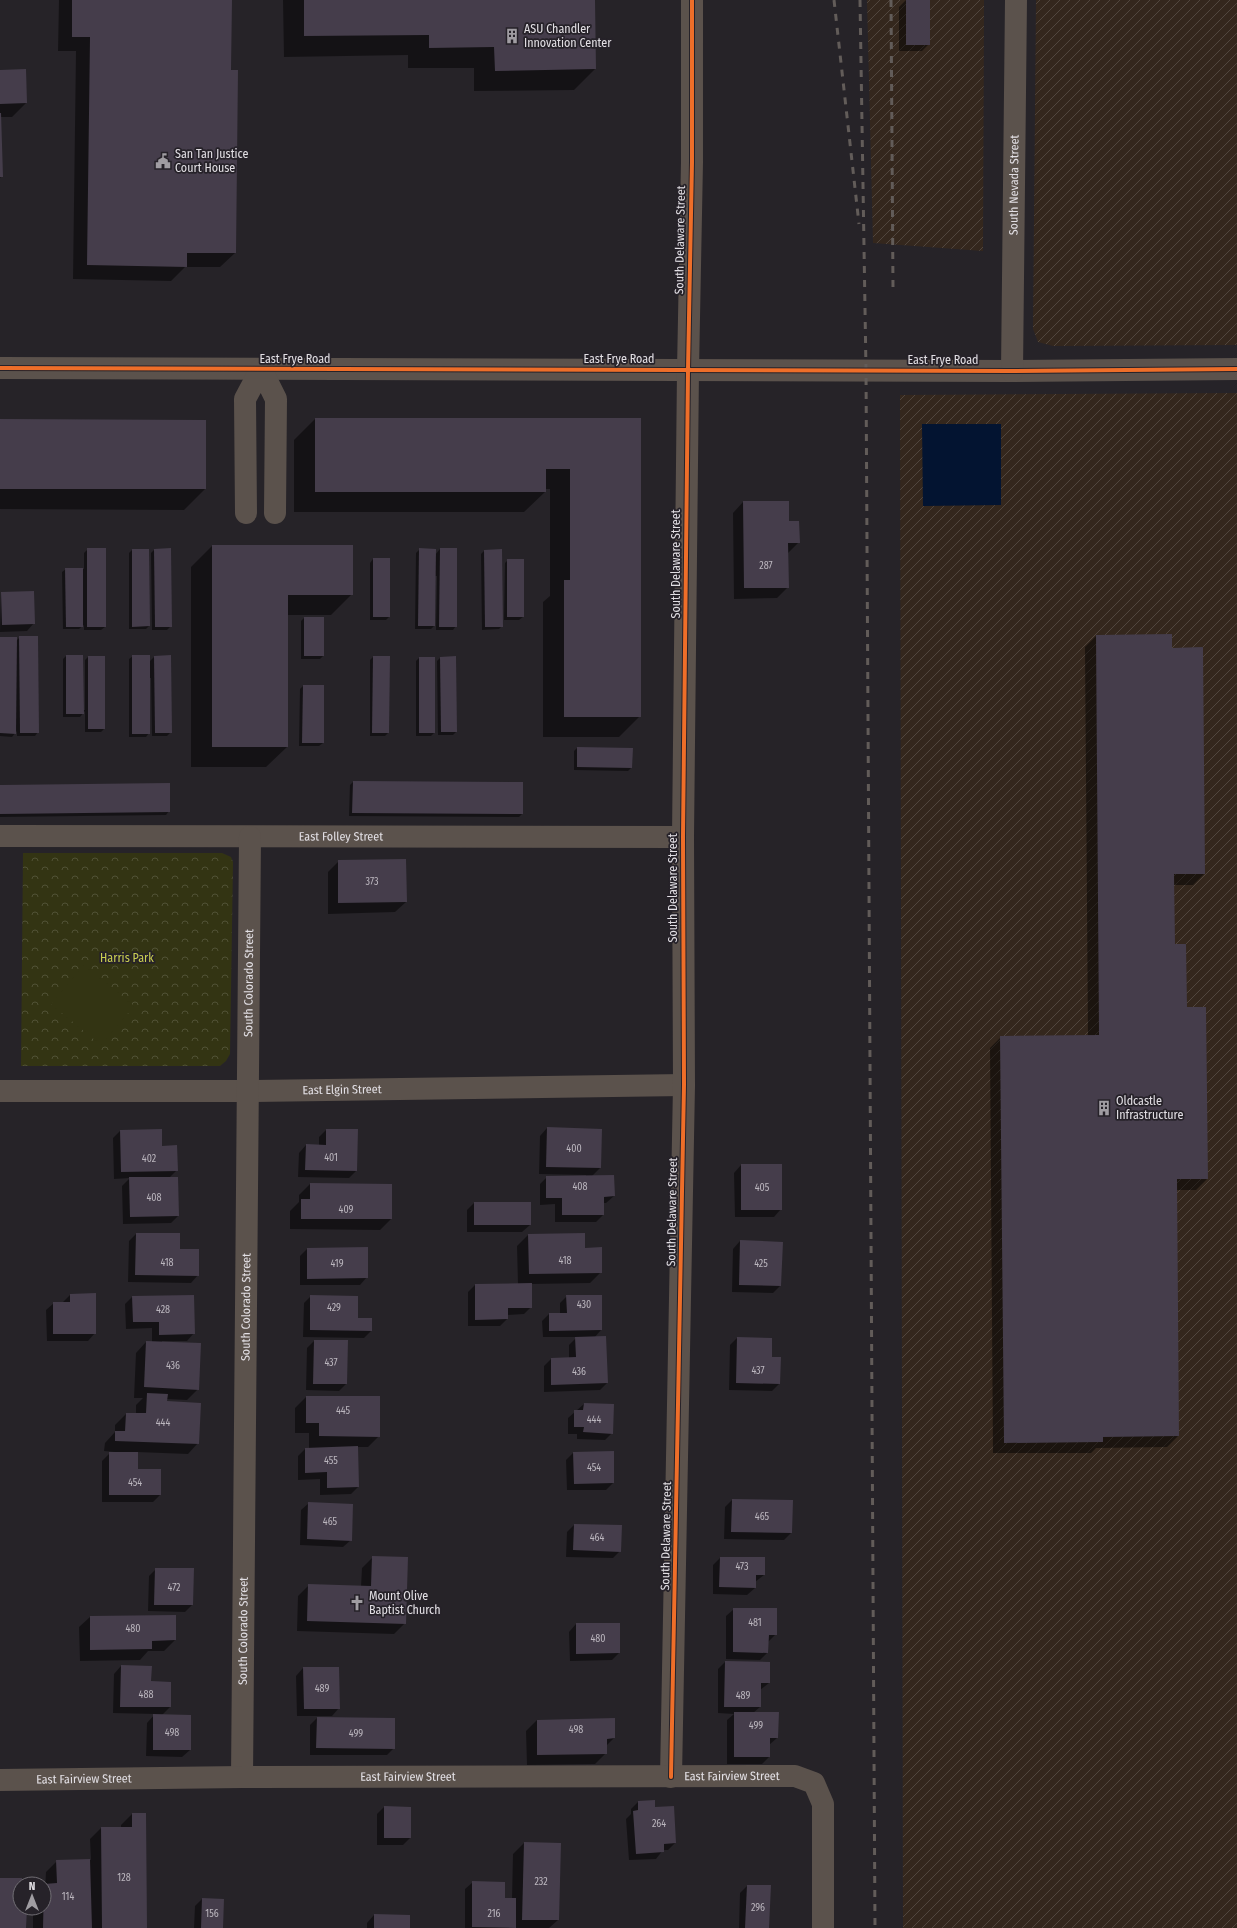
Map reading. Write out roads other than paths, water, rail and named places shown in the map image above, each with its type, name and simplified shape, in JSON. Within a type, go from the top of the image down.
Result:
[{"type":"street","name":"South Delaware Street","points":[[671,1777],[684,1085],[683,837],[688,370],[692,162],[692,0]]},
{"type":"street","name":"South Nevada Street","points":[[1012,371],[1016,0]]},
{"type":"street","name":"East Frye Road","points":[[0,368],[1012,371],[1237,369]]},
{"type":"street","points":[[246,513],[245,399],[261,369]]},
{"type":"street","points":[[261,369],[276,399],[275,513]]},
{"type":"street","name":"East Folley Street","points":[[0,836],[683,837]]},
{"type":"street","name":"South Colorado Street","points":[[242,1777],[250,837]]},
{"type":"street","name":"East Elgin Street","points":[[0,1091],[248,1091],[684,1085]]},
{"type":"street","name":"East Fairview Street","points":[[0,1780],[242,1777],[795,1776],[814,1784],[823,1804],[823,1928]]},
{"type":"water","points":[[922,424],[1001,424],[1001,505],[923,506]]},
{"type":"railway","points":[[834,0],[859,224]]},
{"type":"railway","points":[[860,0],[866,370],[875,1928]]},
{"type":"railway","points":[[891,0],[893,288]]},
{"type":"place","name":"ASU Chandler Innovation Center","points":[[512,36]]},
{"type":"place","name":"San Tan Justice Court House","points":[[163,161]]},
{"type":"place","name":"Oldcastle Infrastructure","points":[[1104,1108]]},
{"type":"place","name":"Mount Olive Baptist Church","points":[[357,1603]]},
{"type":"park label","name":"Harris Park","points":[[127,958]]}]
